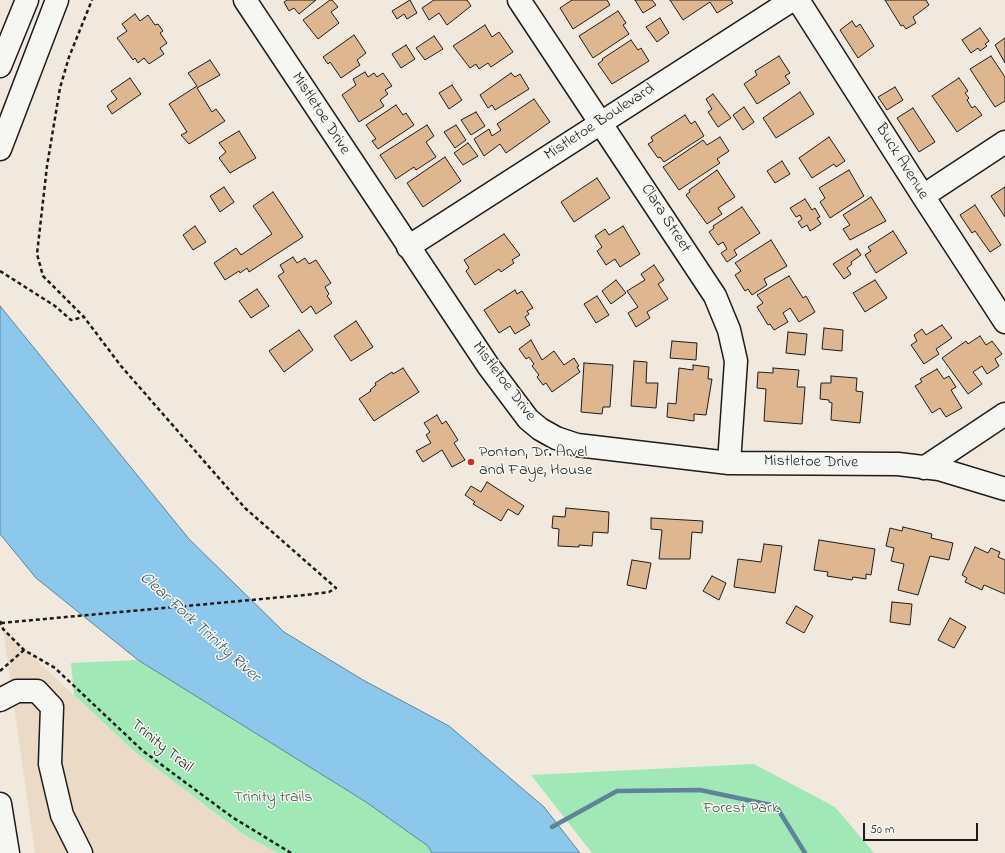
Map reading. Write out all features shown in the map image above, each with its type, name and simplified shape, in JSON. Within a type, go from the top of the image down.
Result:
[{"type":"street","points":[[0,66],[27,0]]},
{"type":"street","points":[[0,149],[57,0]]},
{"type":"street","name":"Mistletoe Drive","points":[[245,0],[489,367],[528,419],[540,429],[556,438],[577,445],[729,463],[898,464],[938,469],[1005,489]]},
{"type":"street","name":"Clara Street","points":[[519,0],[715,296],[729,330],[736,361],[729,463]]},
{"type":"street","name":"Mistletoe Boulevard","points":[[408,247],[792,0]]},
{"type":"street","name":"Buck Avenue","points":[[798,0],[1005,322]]},
{"type":"street","points":[[923,196],[1005,142]]},
{"type":"street","points":[[924,468],[1005,414]]},
{"type":"street","points":[[0,700],[17,691],[37,692],[52,707],[50,764],[62,815],[81,853]]},
{"type":"street","points":[[0,804],[8,853]]},
{"type":"path","points":[[1,622],[305,595],[329,592],[336,588],[245,508],[121,366],[84,317],[43,276],[37,254],[47,166],[60,88],[68,57],[92,0]]},
{"type":"path","points":[[0,271],[55,306],[71,320],[84,317]]},
{"type":"path","name":"Trinity Trail","points":[[1,622],[3,629],[24,650],[55,668],[143,751],[232,817],[291,853]]},
{"type":"path","points":[[0,671],[24,650]]},
{"type":"shaded area","points":[[3,629],[135,752],[243,834],[278,853],[35,853]]},
{"type":"green space","name":"Trinity trails","points":[[138,660],[366,802],[428,846],[432,853],[278,853],[243,834],[135,752],[74,695],[71,663]]},
{"type":"green space","name":"Forest Park","points":[[754,764],[835,807],[874,853],[592,853],[531,775]]},
{"type":"water","name":"Clear Fork Trinity River","points":[[0,306],[189,539],[284,632],[363,680],[449,726],[544,807],[580,853],[432,853],[428,846],[366,802],[138,660],[36,578],[0,534]]},
{"type":"building","points":[[287,0],[316,0],[299,14],[294,8],[289,11],[284,2]]},
{"type":"building","points":[[332,0],[338,7],[331,12],[339,23],[318,39],[303,20]]},
{"type":"building","points":[[410,0],[417,13],[407,19],[404,14],[397,19],[392,11]]},
{"type":"building","points":[[434,0],[467,0],[471,6],[447,25],[439,13],[429,20],[422,8]]},
{"type":"building","points":[[572,0],[607,0],[610,5],[573,29],[560,8]]},
{"type":"building","points":[[635,0],[652,0],[656,5],[643,13]]},
{"type":"building","points":[[670,0],[731,0],[733,3],[717,13],[710,2],[683,20]]},
{"type":"building","points":[[885,0],[926,0],[929,5],[913,17],[916,23],[906,29],[903,25],[901,26]]},
{"type":"building","points":[[618,11],[626,23],[623,25],[629,34],[593,58],[579,36]]},
{"type":"building","points":[[135,14],[140,21],[148,15],[155,25],[158,24],[163,31],[160,33],[167,43],[160,48],[164,54],[149,64],[144,58],[138,63],[135,58],[133,60],[117,38],[127,31],[122,24]]},
{"type":"building","points":[[660,18],[669,33],[657,42],[646,27]]},
{"type":"building","points":[[852,21],[856,27],[860,24],[874,46],[858,58],[840,30]]},
{"type":"building","points":[[485,25],[492,37],[499,32],[513,52],[491,67],[488,63],[479,69],[476,64],[470,68],[453,46]]},
{"type":"building","points":[[980,28],[989,41],[985,44],[987,46],[980,51],[978,48],[971,53],[962,40]]},
{"type":"building","points":[[354,35],[366,53],[357,60],[360,65],[341,78],[330,62],[328,64],[323,57]]},
{"type":"building","points":[[434,36],[443,49],[425,60],[416,48]]},
{"type":"building","points":[[1005,38],[1005,63],[995,45]]},
{"type":"building","points":[[631,40],[638,50],[641,48],[649,61],[612,84],[598,64],[603,60],[602,59]]},
{"type":"building","points":[[406,45],[415,59],[401,68],[392,54]]},
{"type":"building","points":[[779,56],[790,73],[785,76],[790,83],[757,104],[744,84],[757,75],[755,71]]},
{"type":"building","points":[[991,56],[1005,77],[1005,101],[995,107],[970,69]]},
{"type":"building","points":[[210,60],[220,75],[197,88],[212,112],[216,109],[225,121],[189,144],[181,135],[187,132],[169,104],[197,86],[188,73]]},
{"type":"building","points":[[365,72],[368,77],[374,73],[377,77],[383,73],[392,86],[385,90],[388,94],[380,100],[384,106],[359,122],[342,95],[356,85],[353,79]]},
{"type":"building","points":[[511,73],[515,77],[520,74],[529,89],[495,110],[492,105],[488,108],[480,95]]},
{"type":"building","points":[[130,78],[141,94],[112,114],[107,106],[117,99],[111,91]]},
{"type":"building","points":[[959,78],[968,91],[965,93],[969,98],[967,100],[972,108],[975,106],[982,115],[957,132],[932,96]]},
{"type":"building","points":[[452,85],[462,100],[449,109],[439,93]]},
{"type":"building","points":[[895,87],[903,100],[887,110],[878,97]]},
{"type":"building","points":[[800,92],[814,114],[776,138],[763,118]]},
{"type":"building","points":[[713,94],[731,118],[718,127],[708,112],[712,109],[706,99]]},
{"type":"building","points":[[534,99],[550,122],[506,153],[500,144],[484,156],[474,139],[489,129],[492,136],[501,130],[497,124]]},
{"type":"building","points":[[396,105],[403,115],[406,113],[414,125],[378,149],[372,141],[376,139],[366,125]]},
{"type":"building","points":[[744,107],[754,122],[743,130],[733,115]]},
{"type":"building","points":[[913,108],[935,142],[919,152],[897,118]]},
{"type":"building","points":[[476,112],[485,126],[471,135],[461,120]]},
{"type":"building","points":[[685,115],[691,124],[695,121],[704,136],[664,162],[660,157],[658,158],[648,144],[653,141],[651,137]]},
{"type":"building","points":[[427,125],[434,136],[426,142],[436,157],[416,170],[414,167],[396,179],[380,155]]},
{"type":"building","points":[[456,125],[466,140],[455,148],[444,132]]},
{"type":"building","points":[[239,131],[256,158],[230,173],[219,158],[226,152],[219,143]]},
{"type":"building","points":[[720,137],[729,151],[717,159],[720,163],[679,190],[663,167],[703,140],[707,145]]},
{"type":"building","points":[[829,137],[845,161],[836,167],[834,164],[812,178],[799,158]]},
{"type":"building","points":[[468,143],[478,156],[463,165],[454,153]]},
{"type":"building","points":[[445,157],[461,181],[423,207],[407,183]]},
{"type":"building","points":[[782,161],[790,174],[775,183],[767,171]]},
{"type":"building","points":[[717,170],[735,197],[718,208],[722,214],[707,224],[686,195],[690,192],[689,190]]},
{"type":"building","points":[[849,170],[864,196],[830,218],[820,202],[825,198],[819,188]]},
{"type":"building","points":[[597,178],[610,198],[574,222],[561,202]]},
{"type":"building","points":[[224,187],[234,202],[220,212],[210,196]]},
{"type":"building","points":[[1005,187],[1005,217],[991,196]]},
{"type":"building","points":[[273,192],[303,237],[249,272],[247,268],[225,280],[214,263],[236,248],[241,255],[272,234],[253,206]]},
{"type":"building","points":[[871,197],[886,221],[850,240],[843,229],[850,225],[843,215]]},
{"type":"building","points":[[805,199],[812,210],[815,208],[820,217],[817,218],[821,224],[810,231],[807,225],[802,228],[798,222],[802,219],[800,215],[796,217],[790,208]]},
{"type":"building","points":[[975,205],[1001,245],[990,252],[975,231],[972,233],[960,215]]},
{"type":"building","points":[[742,207],[760,233],[734,250],[737,255],[727,262],[721,253],[727,249],[723,242],[718,245],[709,232],[714,228],[713,226]]},
{"type":"building","points":[[195,226],[206,242],[193,250],[183,235]]},
{"type":"building","points":[[623,226],[640,254],[620,267],[615,259],[606,265],[597,251],[602,247],[595,236],[605,229],[609,235]]},
{"type":"building","points":[[893,231],[907,253],[876,273],[865,255],[871,251],[868,247]]},
{"type":"building","points":[[504,234],[520,255],[512,260],[514,263],[501,272],[499,269],[475,285],[466,271],[469,268],[464,260]]},
{"type":"building","points":[[771,240],[787,266],[764,279],[767,285],[752,295],[748,289],[745,291],[735,275],[741,271],[735,263]]},
{"type":"building","points":[[857,249],[861,255],[851,262],[852,264],[847,268],[851,274],[844,279],[833,264]]},
{"type":"building","points":[[293,257],[297,263],[305,258],[309,264],[316,260],[331,283],[325,287],[329,294],[327,296],[332,303],[316,314],[311,306],[302,313],[278,276],[284,272],[280,265]]},
{"type":"building","points":[[654,265],[664,280],[658,284],[668,299],[647,312],[650,318],[636,327],[628,313],[638,307],[627,291],[645,280],[641,274]]},
{"type":"building","points":[[789,276],[803,298],[806,296],[815,312],[799,322],[790,308],[783,313],[788,322],[774,330],[770,324],[768,325],[757,307],[763,303],[757,295]]},
{"type":"building","points":[[616,280],[626,293],[611,304],[602,291]]},
{"type":"building","points":[[875,280],[887,298],[865,312],[853,293]]},
{"type":"building","points":[[257,289],[269,306],[251,318],[239,301]]},
{"type":"building","points":[[515,290],[517,294],[522,291],[533,308],[527,311],[529,314],[525,317],[530,325],[515,334],[510,326],[499,333],[484,310]]},
{"type":"building","points":[[597,296],[609,315],[596,323],[584,304]]},
{"type":"building","points":[[356,321],[373,347],[351,361],[334,336]]},
{"type":"building","points":[[942,325],[952,338],[936,349],[939,354],[924,364],[911,345],[917,341],[914,335],[922,329],[926,335]]},
{"type":"building","points":[[824,328],[843,330],[842,351],[822,349]]},
{"type":"building","points":[[299,330],[313,350],[284,372],[269,351]]},
{"type":"building","points":[[788,332],[807,334],[805,355],[786,353]]},
{"type":"building","points":[[980,336],[986,345],[992,341],[1002,354],[995,359],[999,366],[987,374],[982,366],[973,372],[982,384],[968,394],[942,358],[966,341],[968,344]]},
{"type":"building","points":[[531,340],[542,360],[554,351],[564,365],[574,358],[579,366],[577,367],[580,372],[552,392],[546,383],[543,385],[537,377],[539,375],[532,366],[534,364],[529,357],[526,359],[519,349]]},
{"type":"building","points":[[672,341],[697,343],[696,360],[670,358]]},
{"type":"building","points":[[634,361],[647,362],[646,383],[658,383],[656,408],[631,406]]},
{"type":"building","points":[[584,363],[613,365],[610,407],[603,407],[602,414],[581,412]]},
{"type":"building","points":[[693,365],[709,367],[708,379],[712,379],[706,415],[694,414],[694,421],[667,417],[668,403],[676,404],[679,368],[693,370]]},
{"type":"building","points":[[403,368],[419,392],[374,421],[359,399],[371,391],[370,390],[376,385],[375,383],[392,372],[393,374]]},
{"type":"building","points":[[773,368],[799,370],[797,387],[805,387],[802,424],[764,421],[766,389],[757,388],[758,372],[773,373]]},
{"type":"building","points":[[937,369],[944,379],[949,376],[956,387],[951,390],[962,408],[946,417],[940,408],[932,413],[915,386],[922,382],[920,379]]},
{"type":"building","points":[[831,376],[857,378],[856,391],[863,392],[860,423],[831,420],[832,403],[829,402],[829,400],[820,399],[821,383],[831,383]]},
{"type":"building","points":[[437,415],[442,424],[446,421],[458,440],[454,443],[465,460],[452,467],[442,450],[423,462],[416,451],[431,443],[426,435],[430,432],[424,423]]},
{"type":"building","points":[[487,482],[524,506],[518,515],[508,509],[501,521],[473,504],[475,502],[465,495],[471,486],[481,492]]},
{"type":"building","points":[[566,508],[609,512],[608,533],[593,532],[592,546],[558,546],[559,529],[552,528],[553,516],[565,517]]},
{"type":"building","points":[[651,518],[703,521],[702,533],[692,532],[690,559],[659,559],[662,530],[651,529]]},
{"type":"building","points":[[903,527],[932,534],[931,538],[953,543],[949,560],[930,556],[918,595],[898,590],[904,564],[891,561],[894,548],[886,546],[890,528],[902,531]]},
{"type":"building","points":[[819,540],[875,549],[871,575],[866,574],[866,579],[853,577],[852,580],[827,576],[828,572],[814,570]]},
{"type":"building","points":[[764,544],[782,546],[775,593],[734,587],[738,559],[761,562]]},
{"type":"building","points":[[975,547],[988,553],[991,548],[1000,552],[998,557],[1005,560],[1005,594],[984,585],[982,590],[965,582],[967,578],[962,575]]},
{"type":"building","points":[[632,560],[651,563],[646,589],[627,585]]},
{"type":"building","points":[[712,576],[726,583],[719,600],[703,591]]},
{"type":"building","points":[[892,602],[912,604],[910,625],[890,622]]},
{"type":"building","points":[[796,606],[813,616],[804,633],[786,623]]},
{"type":"building","points":[[950,618],[966,627],[954,648],[938,640]]},
{"type":"waterway","points":[[552,827],[617,791],[700,790],[776,806],[805,853]]},
{"type":"place","name":"Ponton, Dr. Arvel and Faye, House","points":[[471,462]]}]
